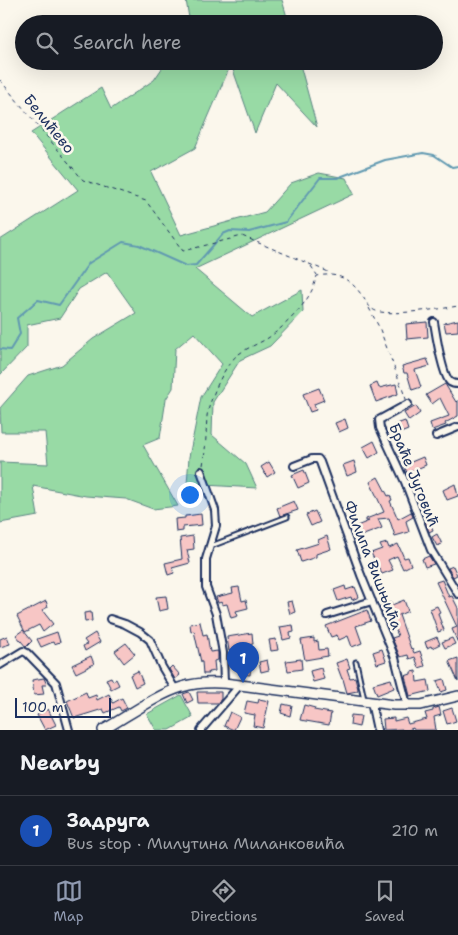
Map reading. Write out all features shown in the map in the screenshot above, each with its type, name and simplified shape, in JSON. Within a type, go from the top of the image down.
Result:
[{"type":"street","points":[[434,322],[440,355],[448,378],[452,383],[458,384]]},
{"type":"street","name":"Браће Југовић","points":[[408,404],[379,420],[380,428],[405,482],[431,550],[458,594]]},
{"type":"street","points":[[436,436],[458,427]]},
{"type":"street","name":"Филипа Вишњића","points":[[294,466],[312,459],[318,459],[320,462],[360,575],[395,658],[407,705]]},
{"type":"street","points":[[201,471],[215,510],[216,526],[206,559],[206,587],[216,614],[223,653],[224,683]]},
{"type":"street","points":[[327,615],[372,601]]},
{"type":"street","points":[[110,619],[125,624],[150,640],[162,667],[175,689]]},
{"type":"street","points":[[0,665],[23,651],[27,653],[56,682],[69,730]]},
{"type":"street","points":[[103,730],[175,689],[199,683],[240,684],[368,702],[407,705],[429,703],[458,696]]},
{"type":"street","points":[[201,730],[240,684]]},
{"type":"street","points":[[368,702],[377,730]]},
{"type":"lane","points":[[210,546],[287,517]]},
{"type":"lane","points":[[356,662],[368,702]]},
{"type":"path","name":"Белићево","points":[[0,80],[83,180],[146,201],[183,251],[242,236],[310,265]]},
{"type":"path","points":[[310,265],[341,277],[357,288],[379,327],[408,404]]},
{"type":"path","points":[[310,265],[317,276]]},
{"type":"path","points":[[317,276],[331,273]]},
{"type":"path","points":[[201,471],[205,452],[208,413],[230,362],[244,350],[266,339],[280,329],[312,290],[317,276]]},
{"type":"path","points":[[368,305],[376,311],[388,312],[436,310],[458,306]]},
{"type":"green space","points":[[186,0],[282,0],[286,15],[188,15]]},
{"type":"green space","points":[[161,70],[228,70],[195,148],[151,172],[181,235],[265,212],[291,183],[319,173],[346,178],[354,194],[195,269],[252,317],[302,290],[303,312],[270,346],[240,360],[213,402],[212,435],[246,464],[257,488],[187,484],[189,457],[201,397],[222,364],[194,333],[175,349],[173,388],[166,399],[160,438],[143,445],[178,506],[153,509],[126,499],[86,496],[33,486],[38,516],[0,523],[0,462],[48,464],[45,432],[1,432],[0,408],[28,376],[62,365],[93,339],[136,313],[107,272],[79,289],[60,318],[27,325],[27,347],[0,375],[0,240],[78,190],[31,133],[101,88],[111,109],[154,80]]},
{"type":"green space","points":[[233,70],[301,70],[317,127],[276,83],[255,133]]},
{"type":"green space","points":[[181,695],[193,717],[170,730],[156,730],[147,714]]},
{"type":"building","points":[[458,320],[458,331],[446,332],[444,323]]},
{"type":"building","points":[[427,322],[428,337],[407,339],[406,324]]},
{"type":"building","points":[[427,359],[430,366],[415,370],[421,387],[412,390],[407,373],[404,373],[402,366]]},
{"type":"building","points":[[377,383],[379,388],[396,384],[398,394],[376,402],[370,386]]},
{"type":"building","points":[[445,384],[456,402],[458,400],[458,416],[445,423],[446,425],[432,430],[430,423],[449,416],[440,398],[432,404],[426,395]]},
{"type":"building","points":[[319,388],[324,400],[314,404],[316,410],[310,412],[303,394]]},
{"type":"building","points":[[416,406],[420,413],[409,421],[404,413]]},
{"type":"building","points":[[345,419],[348,428],[339,432],[335,423]]},
{"type":"building","points":[[405,421],[408,430],[398,434],[394,425]]},
{"type":"building","points":[[374,441],[379,452],[369,458],[363,447]]},
{"type":"building","points":[[423,457],[426,465],[407,473],[404,465]]},
{"type":"building","points":[[354,461],[357,472],[347,476],[343,465]]},
{"type":"building","points":[[269,462],[275,472],[267,477],[261,467]]},
{"type":"building","points":[[304,470],[309,483],[298,488],[292,475]]},
{"type":"building","points":[[378,477],[388,496],[390,495],[392,500],[390,501],[398,519],[411,512],[413,517],[406,521],[409,532],[395,536],[389,518],[378,519],[382,528],[356,538],[352,528],[369,521],[366,521],[366,519],[384,512],[370,482]]},
{"type":"building","points":[[455,484],[458,496],[447,500],[443,490]]},
{"type":"building","points":[[294,501],[298,510],[280,516],[277,508]]},
{"type":"building","points":[[315,511],[320,522],[311,526],[306,515]]},
{"type":"building","points":[[201,514],[202,525],[183,527],[183,531],[176,532],[175,519]]},
{"type":"building","points":[[431,519],[433,530],[429,532],[425,522]]},
{"type":"building","points":[[437,534],[442,544],[437,546],[432,537]]},
{"type":"building","points":[[193,536],[194,549],[187,550],[190,563],[172,568],[174,573],[168,575],[165,563],[182,559],[180,538]]},
{"type":"building","points":[[327,536],[331,549],[301,562],[297,550],[319,543],[318,540]]},
{"type":"building","points":[[387,543],[389,548],[398,544],[404,558],[408,557],[411,565],[403,569],[397,556],[388,560],[393,570],[382,574],[371,553],[382,549],[380,545]]},
{"type":"building","points":[[429,556],[434,564],[425,567],[422,559]]},
{"type":"building","points":[[453,566],[457,575],[453,577],[448,568]]},
{"type":"building","points":[[442,580],[449,597],[452,596],[458,608],[458,643],[452,629],[457,627],[436,582]]},
{"type":"building","points":[[345,586],[346,590],[355,587],[359,597],[352,600],[351,597],[338,601],[334,590]]},
{"type":"building","points":[[239,587],[242,601],[246,600],[248,608],[236,611],[238,616],[231,618],[227,604],[222,605],[222,602],[218,603],[216,597],[233,593],[232,588]]},
{"type":"building","points":[[166,596],[168,609],[159,611],[156,597]]},
{"type":"building","points":[[404,600],[408,611],[399,615],[411,649],[414,653],[420,651],[425,666],[419,668],[415,657],[409,659],[408,655],[400,657],[392,638],[398,636],[390,615],[385,618],[380,606],[391,602],[392,605]]},
{"type":"building","points":[[46,601],[48,607],[42,610],[53,624],[43,632],[39,625],[25,632],[17,616]]},
{"type":"building","points":[[292,601],[295,612],[290,614],[287,602]]},
{"type":"building","points":[[437,606],[444,630],[438,632],[430,609]]},
{"type":"building","points":[[367,610],[371,621],[356,626],[362,643],[352,647],[348,636],[339,640],[337,635],[331,637],[326,626]]},
{"type":"building","points":[[91,612],[92,621],[85,622],[84,613]]},
{"type":"building","points":[[200,622],[203,635],[207,634],[210,652],[218,651],[218,660],[214,661],[215,671],[208,672],[209,674],[203,674],[194,631],[191,632],[190,624]]},
{"type":"building","points":[[293,625],[294,632],[290,633],[291,638],[283,640],[280,627]]},
{"type":"building","points":[[23,630],[32,641],[26,647],[16,635]]},
{"type":"building","points":[[57,632],[60,642],[54,644],[53,642],[41,647],[37,639]]},
{"type":"building","points":[[95,633],[100,642],[85,651],[83,646],[87,644],[84,640]]},
{"type":"building","points":[[252,633],[253,644],[229,651],[227,637]]},
{"type":"building","points":[[7,636],[10,644],[0,647],[0,639]]},
{"type":"building","points":[[437,637],[440,644],[427,648],[425,642]]},
{"type":"building","points":[[314,638],[314,642],[318,641],[319,650],[327,649],[328,656],[305,660],[301,640]]},
{"type":"building","points":[[452,638],[455,644],[445,648],[442,642]]},
{"type":"building","points":[[276,639],[278,650],[271,651],[269,640]]},
{"type":"building","points":[[126,643],[135,654],[124,663],[115,651]]},
{"type":"building","points":[[382,649],[386,661],[377,664],[373,652]]},
{"type":"building","points":[[91,656],[94,664],[76,673],[72,665]]},
{"type":"building","points":[[458,658],[458,681],[449,661]]},
{"type":"building","points":[[301,659],[302,669],[288,671],[286,661]]},
{"type":"building","points":[[347,659],[350,668],[347,669],[350,678],[355,677],[358,689],[357,691],[347,693],[336,663]]},
{"type":"building","points":[[267,660],[269,670],[261,672],[259,662]]},
{"type":"building","points":[[241,663],[251,664],[250,675],[239,674]]},
{"type":"building","points":[[172,666],[180,675],[175,679],[169,669]]},
{"type":"building","points":[[321,668],[324,679],[313,682],[310,671]]},
{"type":"building","points":[[138,671],[143,683],[135,687],[130,675]]},
{"type":"building","points":[[416,671],[417,682],[428,680],[430,691],[410,696],[405,676]]},
{"type":"building","points":[[111,677],[113,681],[116,679],[119,685],[111,689],[106,679]]},
{"type":"building","points":[[44,678],[47,685],[42,685],[44,694],[34,695],[32,680]]},
{"type":"building","points":[[391,679],[394,688],[377,695],[373,684]]},
{"type":"building","points":[[444,679],[447,690],[441,692],[437,681]]},
{"type":"building","points":[[86,692],[88,698],[96,695],[97,700],[109,694],[113,703],[122,698],[127,708],[121,711],[119,707],[105,713],[103,709],[74,718],[67,701]]},
{"type":"building","points":[[189,692],[193,700],[187,703],[183,694]]},
{"type":"building","points":[[197,692],[221,692],[221,699],[218,703],[198,703]]},
{"type":"building","points":[[259,699],[269,701],[263,728],[253,726],[255,715],[244,713],[247,701],[258,703]]},
{"type":"building","points":[[283,704],[292,706],[290,716],[281,713]]},
{"type":"building","points":[[304,705],[315,708],[314,710],[331,713],[329,725],[300,720]]},
{"type":"building","points":[[439,707],[441,715],[434,717],[436,730],[414,730],[413,728],[408,730],[384,730],[383,719],[394,718],[394,721],[406,718],[408,724],[427,719],[425,713]]},
{"type":"building","points":[[452,708],[456,721],[447,724],[443,711]]},
{"type":"building","points":[[48,709],[56,725],[45,730],[37,715]]},
{"type":"building","points":[[230,712],[240,717],[234,730],[224,726]]},
{"type":"building","points":[[351,715],[361,716],[359,727],[350,725]]},
{"type":"waterway","points":[[0,349],[10,350],[20,334],[17,318],[38,300],[59,305],[89,263],[123,242],[139,245],[186,266],[196,265],[223,234],[230,231],[249,232],[286,222],[320,178],[337,178],[385,160],[423,153],[434,155],[452,167],[458,166]]},
{"type":"place","name":"Задруга","points":[[243,683]]}]
